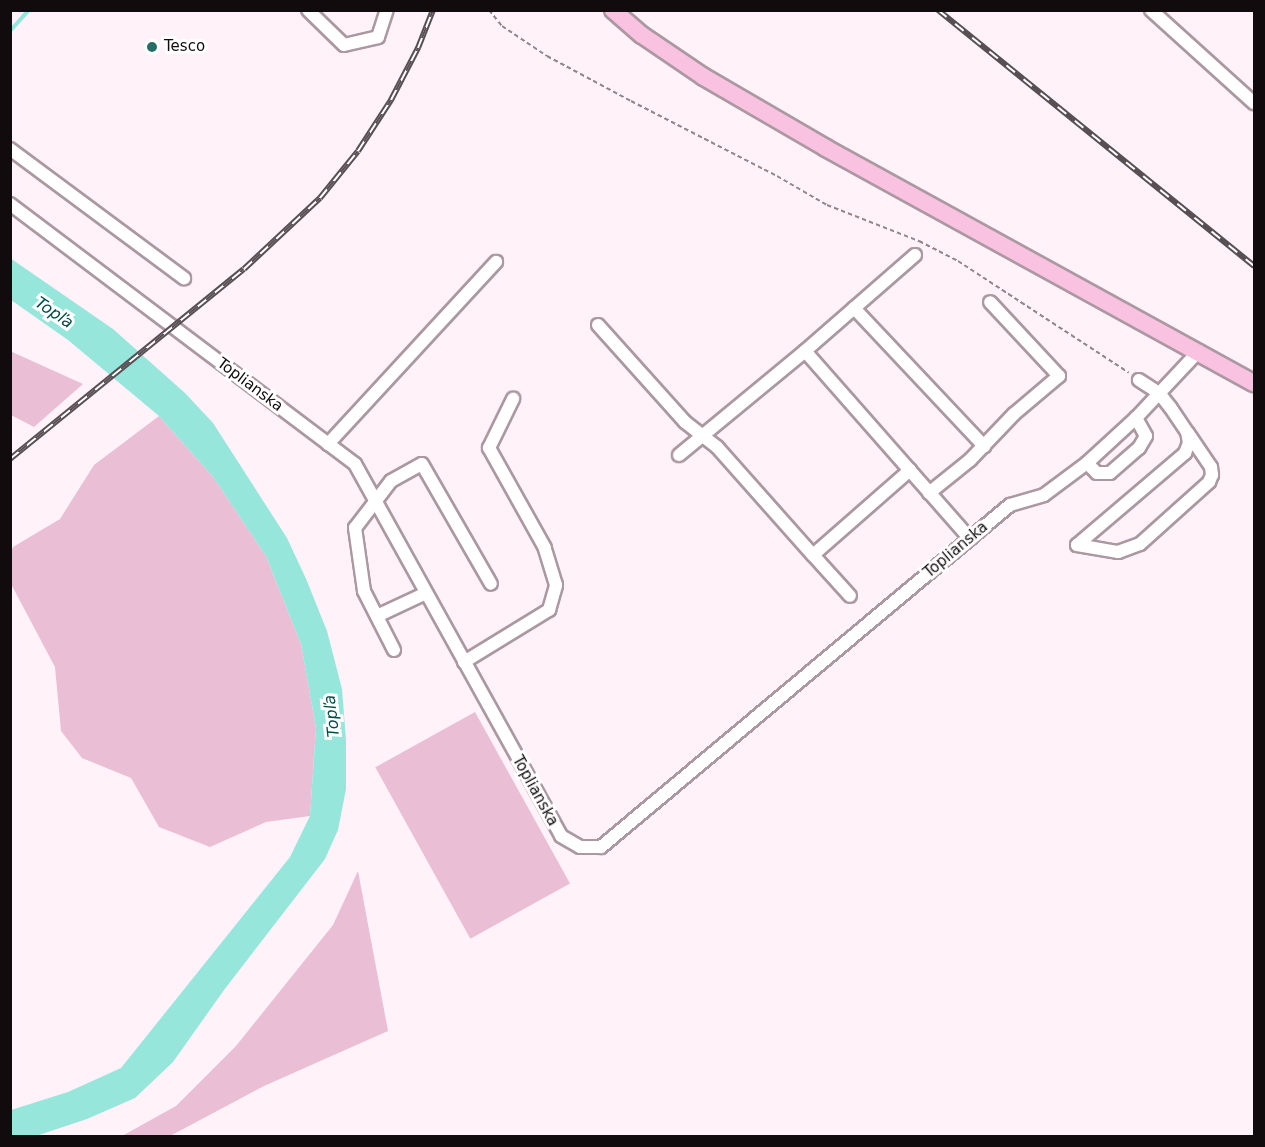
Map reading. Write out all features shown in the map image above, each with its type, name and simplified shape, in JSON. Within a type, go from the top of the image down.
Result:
[{"type":"main road","points":[[613,10],[642,35],[724,89],[826,148],[1254,383]]},
{"type":"street","points":[[308,10],[344,45],[378,38],[387,10]]},
{"type":"street","points":[[1151,10],[1254,103]]},
{"type":"street","points":[[10,149],[184,278]]},
{"type":"street","name":"Toplianska","points":[[10,204],[355,464],[561,836],[580,847],[601,848],[1010,505],[1044,495],[1087,463],[1136,418],[1199,351]]},
{"type":"street","points":[[679,455],[805,351],[915,255]]},
{"type":"street","points":[[328,444],[496,262]]},
{"type":"street","points":[[929,493],[970,460],[1014,414],[1059,376],[990,302]]},
{"type":"street","points":[[854,308],[984,446]]},
{"type":"street","points":[[598,325],[685,422],[717,447],[850,596]]},
{"type":"street","points":[[805,351],[970,539]]},
{"type":"street","points":[[1139,380],[1159,393],[1187,432],[1211,467],[1212,475],[1209,482],[1140,544],[1119,552],[1077,545],[1185,453],[1189,443],[1187,432]]},
{"type":"street","points":[[464,662],[549,610],[556,585],[544,548],[489,448],[513,399]]},
{"type":"street","points":[[1087,463],[1097,473],[1110,473],[1139,448],[1146,436],[1136,418]]},
{"type":"street","points":[[394,650],[364,591],[355,528],[391,481],[422,464],[491,584]]},
{"type":"street","points":[[813,555],[910,470]]},
{"type":"street","points":[[377,616],[426,593]]},
{"type":"path","points":[[489,10],[502,26],[548,56],[631,101],[758,166],[827,205],[919,241],[958,261],[1041,313],[1139,380]]},
{"type":"shaded area","points":[[10,351],[83,384],[34,427],[11,415]]},
{"type":"shaded area","points":[[159,416],[214,478],[266,556],[301,644],[316,728],[310,816],[266,822],[210,847],[159,827],[131,778],[82,758],[61,731],[55,667],[11,584],[13,547],[60,519],[94,465]]},
{"type":"shaded area","points":[[475,712],[570,883],[470,939],[375,767]]},
{"type":"shaded area","points":[[358,871],[388,1031],[264,1086],[170,1136],[122,1136],[176,1106],[236,1046],[333,925]]},
{"type":"water","name":"Topľa","points":[[10,258],[113,329],[185,393],[213,423],[287,538],[307,581],[327,631],[342,689],[346,740],[346,789],[338,830],[325,859],[224,990],[173,1062],[135,1098],[87,1119],[36,1136],[11,1136],[11,1110],[68,1092],[121,1068],[290,857],[310,816],[316,728],[301,644],[266,556],[214,478],[159,416],[68,340],[11,300]]},
{"type":"waterway","points":[[10,31],[29,10]]},
{"type":"railway","points":[[10,459],[244,269],[320,198],[358,151],[391,100],[418,48],[433,10]]},
{"type":"railway","points":[[938,10],[1254,266]]},
{"type":"place","name":"Tesco","points":[[152,47]]}]
